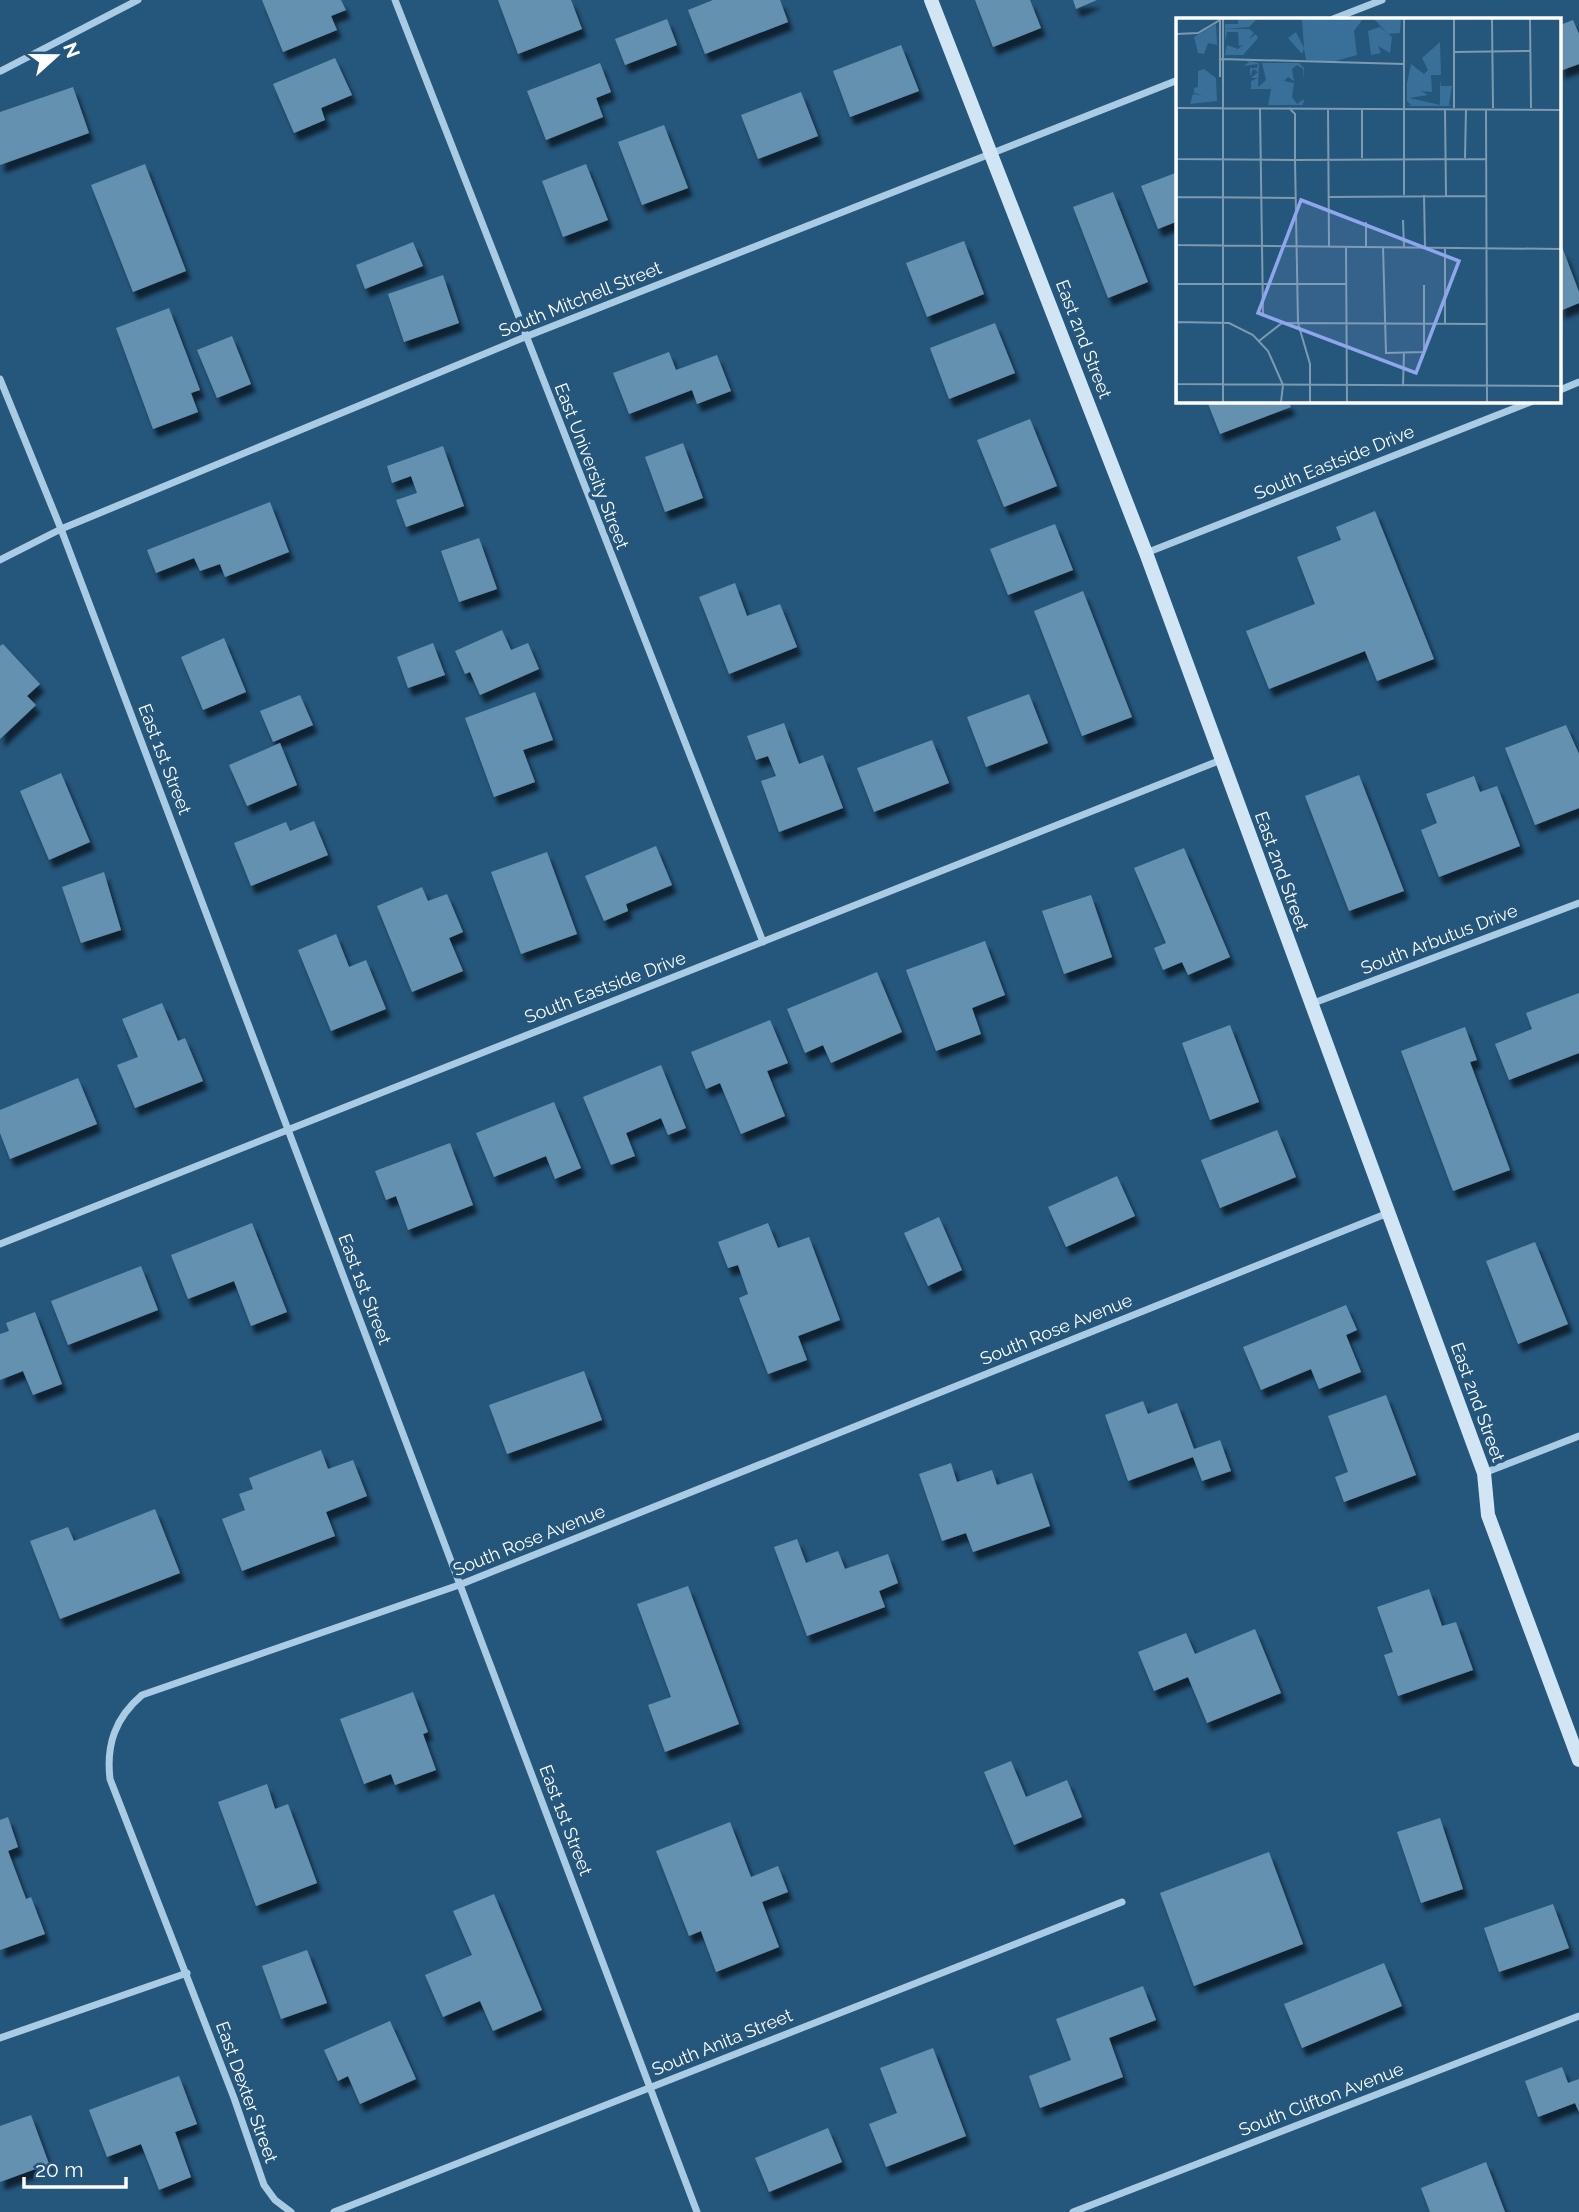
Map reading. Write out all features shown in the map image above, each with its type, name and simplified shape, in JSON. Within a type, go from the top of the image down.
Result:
[{"type":"street","points":[[1,71],[138,0]]},
{"type":"street","name":"East University Street","points":[[395,0],[763,942]]},
{"type":"street","name":"East 2nd Street","points":[[931,0],[1146,553],[1484,1473],[1488,1515],[1575,1736],[1579,1760]]},
{"type":"street","points":[[1336,18],[1382,0]]},
{"type":"street","name":"South Mitchell Street","points":[[0,560],[61,529],[525,337],[1176,81]]},
{"type":"street","name":"East 1st Street","points":[[0,379],[61,529],[697,2212]]},
{"type":"street","points":[[1562,389],[1579,382]]},
{"type":"street","name":"South Eastside Drive","points":[[1146,553],[1529,402]]},
{"type":"street","name":"South Eastside Drive","points":[[0,1244],[1221,760]]},
{"type":"street","name":"South Arbutus Drive","points":[[1310,1004],[1579,903]]},
{"type":"street","name":"South Rose Avenue","points":[[187,1973],[110,1779],[108,1758],[111,1737],[129,1706],[142,1695],[460,1585],[1389,1213]]},
{"type":"street","points":[[1484,1473],[1579,1436]]},
{"type":"street","name":"South Anita Street","points":[[334,2212],[1122,1902]]},
{"type":"street","points":[[0,2038],[187,1973]]},
{"type":"street","name":"East Dexter Street","points":[[187,1973],[264,2185],[275,2200],[291,2212]]},
{"type":"street","name":"South Clifton Avenue","points":[[1073,2212],[1579,2016]]},
{"type":"building","points":[[262,0],[341,0],[346,10],[331,16],[337,30],[283,52]]},
{"type":"building","points":[[498,0],[571,0],[582,29],[518,54]]},
{"type":"building","points":[[713,0],[780,0],[788,22],[705,54],[688,10]]},
{"type":"building","points":[[975,0],[1030,0],[1041,28],[993,47]]},
{"type":"building","points":[[1073,0],[1097,0],[1076,9]]},
{"type":"building","points":[[667,19],[677,45],[625,65],[615,39]]},
{"type":"building","points":[[1573,20],[1579,34],[1579,64],[1562,70],[1562,24]]},
{"type":"building","points":[[901,45],[919,91],[850,117],[833,71]]},
{"type":"building","points":[[335,58],[352,95],[321,108],[325,120],[294,133],[273,84]]},
{"type":"building","points":[[600,63],[611,92],[596,98],[603,117],[546,140],[527,91]]},
{"type":"building","points":[[73,87],[89,133],[0,165],[0,112]]},
{"type":"building","points":[[801,92],[818,136],[758,159],[741,115]]},
{"type":"building","points":[[664,125],[688,188],[642,205],[618,142]]},
{"type":"building","points":[[145,164],[186,271],[133,292],[91,185]]},
{"type":"building","points":[[586,164],[608,220],[563,237],[542,181]]},
{"type":"building","points":[[1176,173],[1176,222],[1158,229],[1141,186]]},
{"type":"building","points":[[1113,192],[1148,282],[1108,298],[1073,207]]},
{"type":"building","points":[[964,241],[984,294],[927,317],[906,263]]},
{"type":"building","points":[[413,242],[423,266],[365,289],[356,265]]},
{"type":"building","points":[[1562,247],[1579,292],[1579,303],[1562,310]]},
{"type":"building","points":[[443,275],[459,323],[404,342],[388,294]]},
{"type":"building","points":[[169,308],[200,390],[191,393],[198,412],[153,429],[116,328]]},
{"type":"building","points":[[995,323],[1015,373],[949,399],[930,348]]},
{"type":"building","points":[[232,336],[251,384],[217,398],[197,350]]},
{"type":"building","points":[[669,352],[676,370],[717,355],[731,391],[697,404],[692,390],[629,414],[613,373]]},
{"type":"building","points":[[1207,402],[1288,402],[1291,407],[1220,434]]},
{"type":"building","points":[[1030,419],[1057,486],[1004,507],[977,440]]},
{"type":"building","points":[[683,443],[703,498],[665,512],[645,457]]},
{"type":"building","points":[[443,446],[464,506],[406,527],[396,500],[417,493],[411,476],[392,483],[387,466]]},
{"type":"building","points":[[270,502],[289,552],[225,577],[220,564],[200,571],[194,558],[156,573],[147,550]]},
{"type":"building","points":[[1375,511],[1434,659],[1377,681],[1365,651],[1269,689],[1246,631],[1315,604],[1297,557],[1341,540],[1336,527]]},
{"type":"building","points":[[1055,524],[1073,570],[1008,595],[990,549]]},
{"type":"building","points":[[479,538],[497,589],[459,602],[441,551]]},
{"type":"building","points":[[735,583],[747,616],[780,604],[797,647],[729,674],[699,597]]},
{"type":"building","points":[[1083,591],[1132,717],[1082,736],[1034,611]]},
{"type":"building","points":[[502,630],[511,650],[528,643],[539,669],[480,695],[470,672],[465,674],[455,651]]},
{"type":"building","points":[[224,638],[246,692],[203,710],[181,657]]},
{"type":"building","points":[[433,643],[445,675],[408,688],[397,657]]},
{"type":"building","points":[[3,644],[40,684],[27,696],[36,705],[0,739],[0,646]]},
{"type":"building","points":[[535,692],[553,740],[523,750],[535,782],[494,797],[465,718]]},
{"type":"building","points":[[1029,694],[1048,743],[986,767],[967,717]]},
{"type":"building","points":[[300,695],[313,725],[273,742],[260,711]]},
{"type":"building","points":[[784,723],[799,764],[823,755],[843,808],[779,832],[761,781],[776,776],[768,756],[756,760],[747,736]]},
{"type":"building","points":[[1566,725],[1579,754],[1579,808],[1535,825],[1505,748]]},
{"type":"building","points":[[932,740],[949,783],[874,812],[857,768]]},
{"type":"building","points":[[280,743],[297,785],[247,806],[229,765]]},
{"type":"building","points":[[61,773],[90,842],[49,860],[20,791]]},
{"type":"building","points":[[1359,775],[1404,891],[1349,911],[1305,796]]},
{"type":"building","points":[[1474,776],[1480,792],[1497,786],[1520,846],[1439,877],[1421,830],[1437,823],[1426,794]]},
{"type":"building","points":[[314,821],[328,855],[251,886],[234,843],[286,822],[290,831]]},
{"type":"building","points":[[656,846],[672,885],[626,904],[628,911],[604,921],[585,876]]},
{"type":"building","points":[[1184,848],[1230,957],[1188,975],[1182,962],[1163,970],[1154,948],[1166,943],[1134,868]]},
{"type":"building","points":[[547,852],[577,934],[521,954],[491,872]]},
{"type":"building","points":[[104,872],[121,930],[81,943],[62,887]]},
{"type":"building","points":[[422,887],[428,901],[447,894],[463,932],[449,938],[463,971],[412,992],[377,906]]},
{"type":"building","points":[[1091,895],[1112,957],[1064,974],[1042,911]]},
{"type":"building","points":[[336,934],[349,967],[366,960],[386,1009],[331,1031],[298,950]]},
{"type":"building","points":[[985,941],[1005,995],[972,1008],[981,1034],[936,1051],[906,970]]},
{"type":"building","points":[[877,972],[902,1032],[831,1063],[823,1045],[805,1053],[787,1009]]},
{"type":"building","points":[[1579,993],[1579,1053],[1509,1080],[1495,1044],[1532,1029],[1526,1013]]},
{"type":"building","points":[[162,1003],[178,1041],[185,1038],[203,1081],[135,1108],[117,1065],[138,1057],[122,1019]]},
{"type":"building","points":[[770,1020],[788,1063],[767,1071],[785,1116],[741,1134],[720,1083],[706,1089],[691,1052]]},
{"type":"building","points":[[1230,1025],[1259,1102],[1210,1120],[1182,1043]]},
{"type":"building","points":[[1465,1027],[1477,1060],[1470,1062],[1510,1170],[1453,1191],[1401,1051]]},
{"type":"building","points":[[661,1065],[686,1128],[668,1135],[661,1118],[626,1133],[635,1156],[611,1165],[583,1097]]},
{"type":"building","points":[[78,1078],[97,1124],[10,1159],[0,1133],[0,1110]]},
{"type":"building","points":[[554,1102],[581,1168],[555,1179],[546,1156],[494,1177],[476,1133]]},
{"type":"building","points":[[1277,1130],[1296,1177],[1220,1208],[1201,1160]]},
{"type":"building","points":[[450,1143],[473,1205],[408,1230],[396,1196],[386,1200],[375,1171]]},
{"type":"building","points":[[1117,1176],[1135,1216],[1066,1247],[1048,1207]]},
{"type":"building","points":[[939,1217],[962,1270],[928,1286],[904,1233]]},
{"type":"building","points":[[252,1223],[287,1312],[251,1326],[234,1281],[188,1299],[171,1255]]},
{"type":"building","points":[[768,1223],[778,1248],[809,1237],[840,1320],[798,1336],[807,1360],[768,1374],[739,1298],[748,1294],[738,1265],[728,1268],[718,1242]]},
{"type":"building","points":[[1535,1242],[1568,1324],[1518,1344],[1486,1261]]},
{"type":"building","points":[[141,1266],[158,1310],[68,1345],[51,1301]]},
{"type":"building","points":[[1346,1305],[1357,1330],[1346,1335],[1361,1372],[1319,1389],[1311,1369],[1261,1390],[1243,1347]]},
{"type":"building","points":[[35,1312],[62,1384],[33,1395],[23,1371],[0,1380],[0,1334],[9,1331],[6,1323]]},
{"type":"building","points":[[584,1371],[602,1420],[507,1454],[489,1405]]},
{"type":"building","points":[[1386,1395],[1416,1475],[1344,1502],[1335,1477],[1348,1472],[1328,1416]]},
{"type":"building","points":[[1143,1401],[1148,1414],[1177,1403],[1194,1449],[1220,1440],[1231,1471],[1202,1481],[1193,1457],[1128,1481],[1105,1415]]},
{"type":"building","points":[[321,1450],[328,1469],[353,1460],[367,1496],[326,1512],[335,1536],[242,1571],[222,1519],[245,1510],[239,1494],[253,1489],[249,1478]]},
{"type":"building","points":[[951,1463],[957,1482],[992,1470],[997,1485],[1032,1473],[1050,1526],[973,1552],[966,1533],[942,1541],[919,1474]]},
{"type":"building","points":[[155,1509],[180,1573],[60,1619],[30,1541],[68,1527],[74,1541]]},
{"type":"building","points":[[797,1539],[806,1563],[838,1551],[845,1569],[888,1554],[898,1583],[879,1591],[885,1607],[807,1636],[774,1547]]},
{"type":"building","points":[[688,1586],[739,1724],[665,1752],[648,1705],[671,1697],[637,1604]]},
{"type":"building","points":[[1429,1589],[1442,1626],[1456,1622],[1473,1670],[1398,1696],[1384,1655],[1393,1652],[1377,1607]]},
{"type":"building","points":[[1255,1629],[1281,1693],[1207,1723],[1188,1677],[1154,1691],[1138,1652],[1186,1633],[1195,1654]]},
{"type":"building","points":[[413,1692],[428,1732],[423,1734],[436,1770],[395,1785],[391,1774],[364,1784],[340,1719]]},
{"type":"building","points":[[1011,1761],[1026,1797],[1067,1780],[1082,1817],[1014,1845],[984,1772]]},
{"type":"building","points":[[267,1784],[275,1809],[288,1804],[317,1883],[256,1906],[218,1802]]},
{"type":"building","points":[[8,1817],[18,1847],[8,1851],[26,1899],[31,1897],[45,1934],[0,1950],[0,1820]]},
{"type":"building","points":[[1440,1818],[1463,1889],[1421,1903],[1397,1832]]},
{"type":"building","points":[[730,1822],[751,1877],[778,1866],[788,1892],[762,1902],[779,1947],[716,1972],[701,1931],[689,1936],[656,1851]]},
{"type":"building","points":[[1269,1852],[1303,1944],[1194,1986],[1160,1893]]},
{"type":"building","points":[[494,1894],[542,2010],[493,2031],[480,2001],[443,2017],[425,1975],[472,1955],[453,1911]]},
{"type":"building","points":[[1553,1904],[1569,1948],[1499,1972],[1484,1928]]},
{"type":"building","points":[[307,1950],[327,2003],[281,2019],[262,1966]]},
{"type":"building","points":[[1384,1963],[1402,2006],[1302,2048],[1284,2004]]},
{"type":"building","points":[[1143,1986],[1156,2020],[1109,2038],[1123,2077],[1040,2108],[1029,2076],[1071,2060],[1056,2019]]},
{"type":"building","points":[[390,2021],[416,2079],[360,2104],[348,2076],[338,2081],[324,2050]]},
{"type":"building","points":[[933,2048],[966,2136],[886,2167],[869,2124],[897,2113],[880,2068]]},
{"type":"building","points":[[1562,2067],[1568,2083],[1579,2079],[1579,2112],[1575,2103],[1538,2117],[1525,2081]]},
{"type":"building","points":[[179,2076],[197,2124],[175,2132],[191,2177],[159,2190],[141,2144],[107,2157],[89,2110]]},
{"type":"building","points":[[31,2115],[49,2164],[0,2182],[0,2126]]},
{"type":"building","points":[[828,2128],[842,2162],[769,2192],[755,2158]]},
{"type":"building","points":[[1486,2162],[1505,2212],[1430,2212],[1421,2188]]}]
